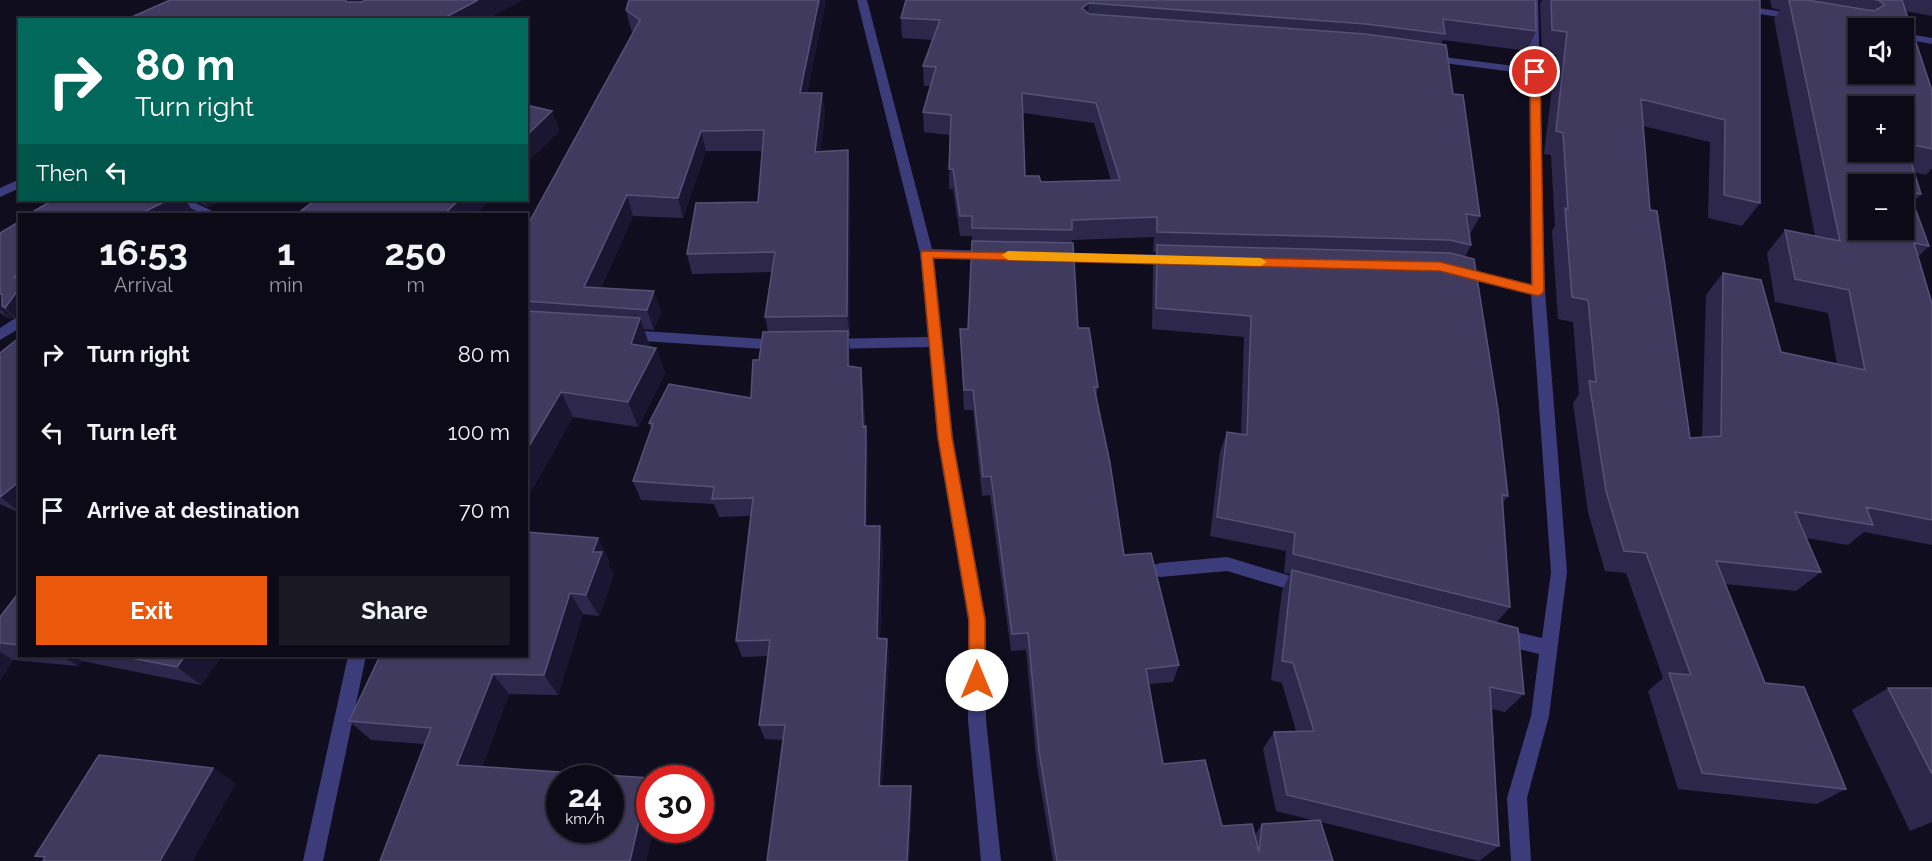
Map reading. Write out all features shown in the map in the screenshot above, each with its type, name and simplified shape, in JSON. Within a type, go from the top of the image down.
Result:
[{"type":"street","points":[[862,0],[927,254],[945,438],[977,620],[977,720],[991,861]]},
{"type":"street","points":[[1521,861],[1517,798],[1540,716],[1558,572],[1538,291],[1533,0]]},
{"type":"street","points":[[1731,6],[1807,19]]},
{"type":"street","points":[[1914,38],[1932,41]]},
{"type":"street","points":[[1418,56],[1535,72]]},
{"type":"street","points":[[0,193],[18,184]]},
{"type":"street","points":[[173,213],[183,201],[210,213]]},
{"type":"street","points":[[927,254],[998,255]]},
{"type":"street","points":[[1046,256],[1190,260]]},
{"type":"street","points":[[1450,269],[1538,291]]},
{"type":"street","points":[[0,335],[18,322]]},
{"type":"street","points":[[619,334],[802,344],[936,342]]},
{"type":"street","points":[[1160,570],[1227,564],[1318,591]]},
{"type":"street","points":[[1479,631],[1548,648]]},
{"type":"street","points":[[313,861],[357,657]]},
{"type":"building","points":[[170,0],[345,0],[361,2],[366,0],[478,0],[444,18],[130,18]]},
{"type":"building","points":[[629,0],[819,0],[800,93],[822,93],[815,152],[848,150],[847,316],[765,317],[775,252],[687,254],[696,203],[758,202],[764,130],[701,131],[678,198],[627,195],[584,287],[654,291],[647,310],[528,301],[528,224],[640,20],[626,10]]},
{"type":"building","points":[[906,0],[1535,0],[1536,31],[1443,19],[1445,34],[1366,24],[1089,3],[1082,8],[1089,14],[1365,34],[1446,45],[1453,94],[1463,95],[1480,216],[1466,214],[1471,245],[1450,240],[1157,232],[1157,217],[1072,220],[1072,230],[972,228],[972,216],[960,216],[953,169],[949,169],[951,115],[923,112],[936,67],[923,66],[940,20],[901,18]],"holes":[[[1022,93],[1096,103],[1120,180],[1041,182],[1039,176],[1025,176]]]},
{"type":"building","points":[[1551,0],[1760,0],[1760,203],[1724,195],[1725,120],[1641,99],[1650,210],[1657,211],[1690,438],[1721,436],[1723,273],[1761,280],[1781,352],[1865,370],[1849,290],[1795,279],[1785,230],[1840,241],[1789,0],[1807,0],[1874,11],[1885,5],[1878,0],[1902,0],[1908,18],[1848,18],[1848,84],[1914,84],[1914,36],[1932,91],[1932,149],[1914,145],[1914,96],[1848,96],[1848,162],[1911,162],[1921,194],[1914,193],[1914,174],[1848,174],[1848,240],[1914,240],[1914,206],[1929,246],[1914,243],[1932,304],[1932,520],[1866,507],[1873,525],[1795,512],[1821,572],[1716,561],[1765,683],[1804,687],[1846,789],[1702,773],[1669,673],[1691,675],[1646,553],[1624,551],[1606,491],[1589,381],[1596,382],[1588,300],[1572,297],[1565,208],[1568,209],[1563,133],[1556,131],[1567,32],[1552,30]]},
{"type":"building","points":[[528,105],[552,111],[528,134]]},
{"type":"building","points":[[51,201],[166,201],[142,213],[31,213]]},
{"type":"building","points":[[314,201],[458,201],[445,213],[309,213],[301,211]]},
{"type":"building","points":[[18,222],[18,275],[14,277],[18,280],[18,290],[5,308],[2,306],[2,294],[0,294],[0,233]]},
{"type":"building","points":[[972,241],[1073,243],[1078,328],[1089,328],[1098,387],[1094,387],[1110,463],[1124,555],[1151,553],[1179,665],[1146,669],[1163,764],[1205,760],[1222,826],[1252,824],[1259,852],[1262,824],[1320,820],[1333,861],[1057,861],[1039,751],[1028,633],[1012,634],[991,476],[983,477],[973,390],[964,390],[960,329],[968,329]]},
{"type":"building","points":[[1157,245],[1450,253],[1474,259],[1498,410],[1508,496],[1502,495],[1510,607],[1293,554],[1295,533],[1217,517],[1227,432],[1247,435],[1251,316],[1156,308]]},
{"type":"building","points":[[528,311],[640,318],[631,344],[656,348],[628,402],[561,392],[528,448]]},
{"type":"building","points":[[848,331],[848,366],[861,368],[863,427],[866,426],[865,526],[880,526],[877,638],[887,639],[879,786],[911,786],[907,861],[767,861],[785,725],[759,725],[770,640],[736,641],[753,498],[712,499],[714,487],[633,481],[653,424],[649,423],[669,384],[751,398],[753,360],[759,360],[763,332]]},
{"type":"building","points":[[18,339],[18,483],[0,497],[0,353]]},
{"type":"building","points":[[528,532],[598,538],[593,552],[602,552],[586,595],[570,593],[544,675],[493,674],[457,765],[546,771],[546,843],[624,843],[624,776],[636,777],[636,835],[630,861],[380,861],[431,728],[349,721],[380,657],[528,657]]},
{"type":"building","points":[[1292,570],[1518,628],[1524,694],[1490,687],[1499,846],[1287,795],[1274,732],[1314,731],[1293,663],[1282,661]]},
{"type":"building","points":[[18,594],[18,645],[0,643],[0,617]]},
{"type":"building","points":[[126,657],[184,657],[177,667]]},
{"type":"building","points":[[1888,688],[1932,688],[1932,774]]},
{"type":"building","points":[[99,755],[213,768],[160,861],[43,861],[45,857],[35,856]]},
{"type":"slow traffic","points":[[1008,255],[1261,262]]},
{"type":"route","points":[[977,680],[977,620],[945,438],[927,254],[1440,267],[1538,291],[1535,72]]}]
